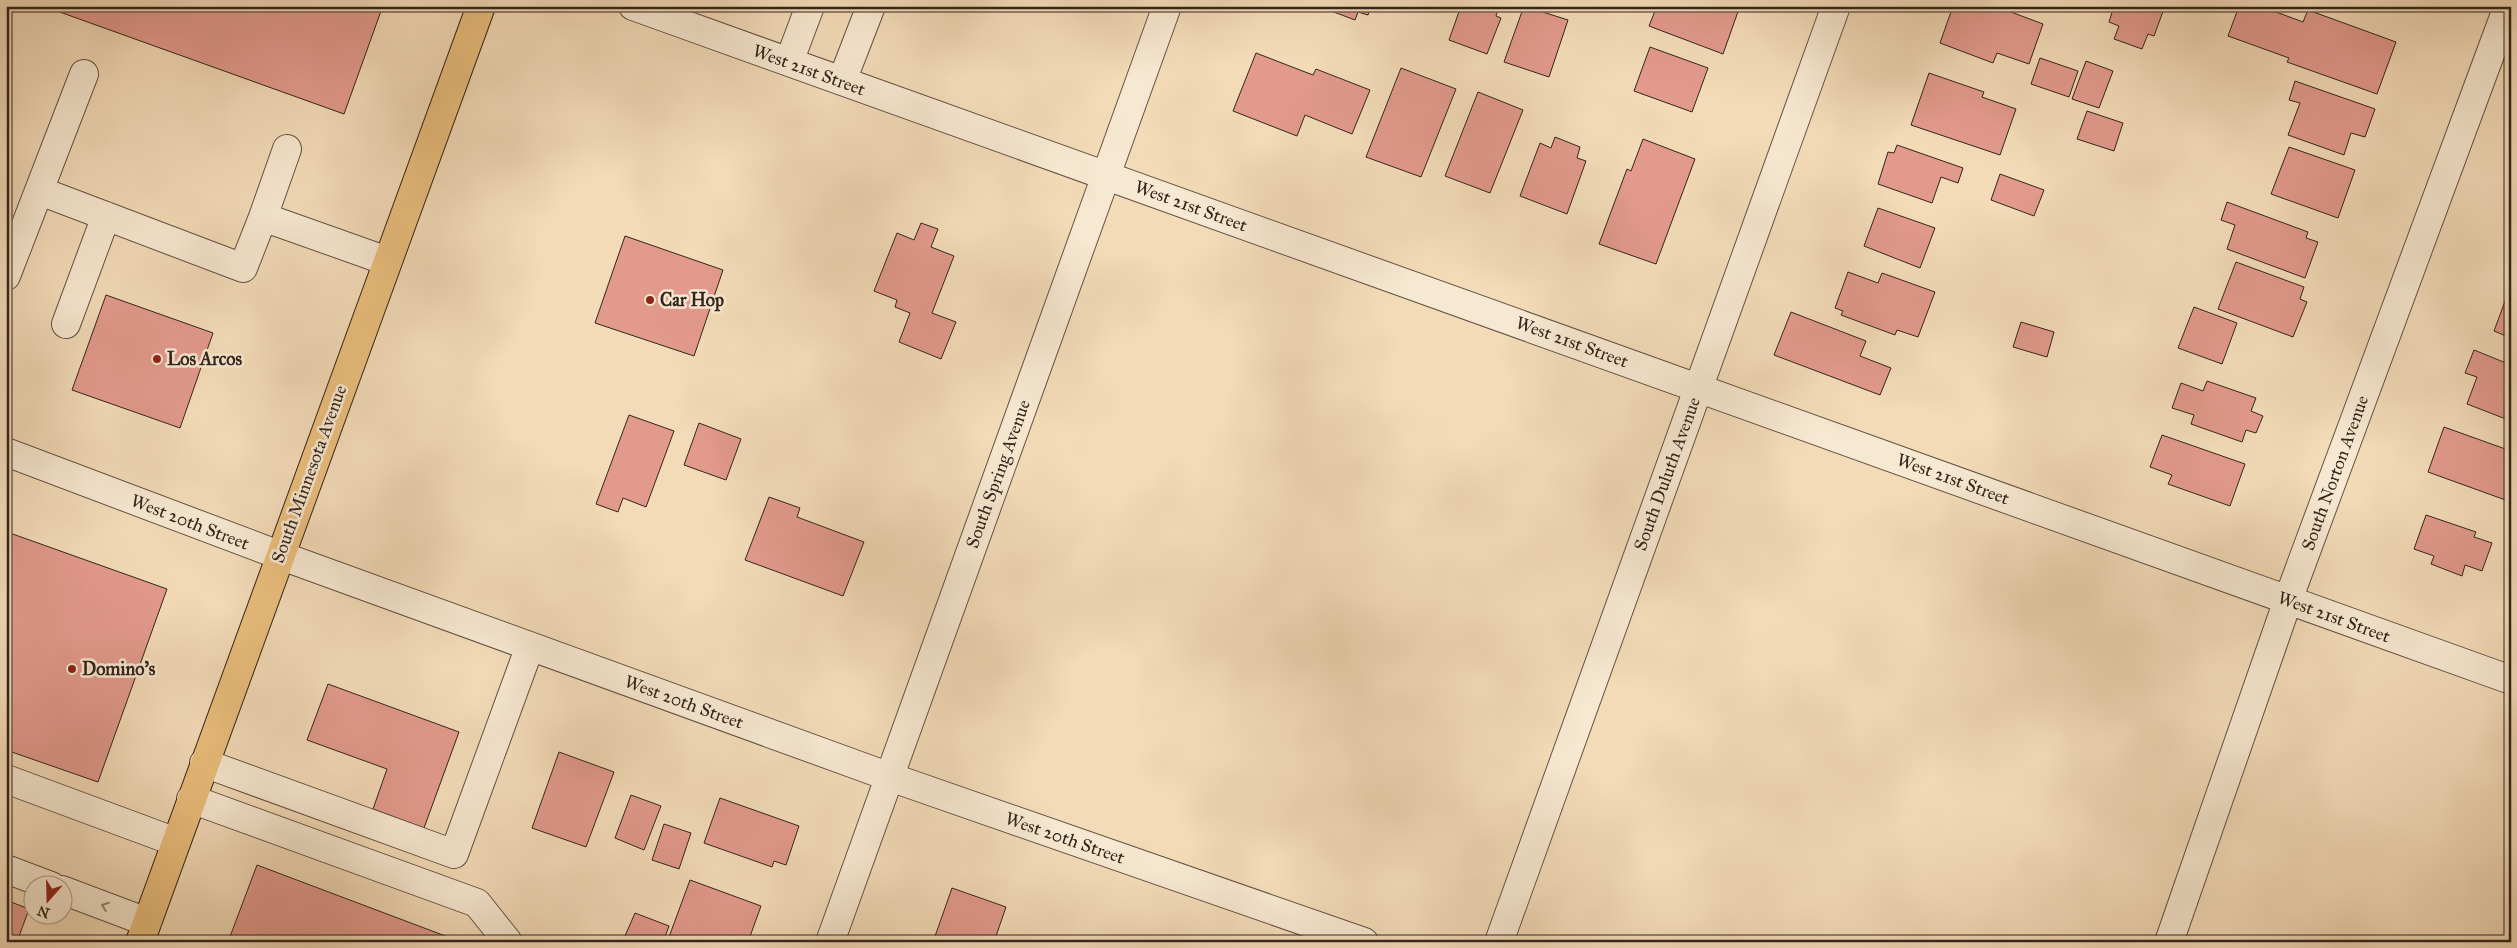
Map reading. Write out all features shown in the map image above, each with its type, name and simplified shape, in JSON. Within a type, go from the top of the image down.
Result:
[{"type":"main road","name":"South Minnesota Avenue","points":[[143,932],[279,555],[481,6]]},
{"type":"street","name":"West 21st Street","points":[[633,6],[2511,680]]},
{"type":"street","points":[[788,62],[810,6]]},
{"type":"street","points":[[842,81],[870,6]]},
{"type":"street","name":"South Spring Avenue","points":[[830,942],[1166,6]]},
{"type":"street","name":"South Duluth Avenue","points":[[1499,942],[1836,6]]},
{"type":"street","name":"South Norton Avenue","points":[[2169,942],[2288,600],[2508,6]]},
{"type":"street","points":[[6,276],[84,74]]},
{"type":"street","points":[[40,191],[243,268],[287,149]]},
{"type":"street","points":[[66,324],[106,216]]},
{"type":"street","points":[[263,217],[387,261]]},
{"type":"street","name":"West 20th Street","points":[[6,452],[279,555],[890,777],[1364,942]]},
{"type":"street","points":[[204,763],[454,854],[530,646]]},
{"type":"street","points":[[6,779],[176,842]]},
{"type":"street","points":[[191,799],[478,904],[508,942]]},
{"type":"street","points":[[6,869],[25,876]]},
{"type":"street","points":[[72,895],[143,932]]},
{"type":"building","points":[[43,6],[376,6],[381,11],[344,114]]},
{"type":"building","points":[[1318,6],[1371,6],[1368,15],[1358,12],[1355,20]]},
{"type":"building","points":[[1461,6],[1499,6],[1496,16],[1501,18],[1487,54],[1449,40]]},
{"type":"building","points":[[1524,6],[1568,20],[1549,77],[1504,62]]},
{"type":"building","points":[[1657,6],[1740,6],[1723,54],[1649,26]]},
{"type":"building","points":[[1953,6],[1995,6],[2043,24],[2029,64],[1997,53],[1993,63],[1940,43]]},
{"type":"building","points":[[2056,6],[2074,6],[2072,12]]},
{"type":"building","points":[[2114,6],[2165,6],[2154,36],[2148,34],[2142,49],[2114,39],[2119,26],[2109,22]]},
{"type":"building","points":[[2239,6],[2260,6],[2303,22],[2308,10],[2396,42],[2377,94],[2287,62],[2289,58],[2228,36]]},
{"type":"building","points":[[1650,47],[1708,68],[1692,112],[1634,91]]},
{"type":"building","points":[[1256,53],[1313,75],[1316,69],[1370,90],[1352,134],[1305,115],[1297,136],[1233,111]]},
{"type":"building","points":[[2040,58],[2078,71],[2069,97],[2031,84]]},
{"type":"building","points":[[2086,61],[2113,71],[2099,108],[2072,99]]},
{"type":"building","points":[[1401,68],[1456,89],[1421,177],[1366,157]]},
{"type":"building","points":[[1929,73],[1984,92],[1982,97],[2016,109],[2000,155],[1911,125]]},
{"type":"building","points":[[2295,81],[2375,109],[2365,137],[2351,133],[2344,155],[2288,135],[2300,103],[2289,100]]},
{"type":"building","points":[[1478,92],[1523,110],[1490,193],[1445,176]]},
{"type":"building","points":[[2087,111],[2123,123],[2114,151],[2077,139]]},
{"type":"building","points":[[1555,137],[1580,147],[1577,158],[1586,161],[1567,214],[1520,196],[1540,143],[1551,148]]},
{"type":"building","points":[[1643,139],[1695,159],[1656,264],[1599,244],[1627,169],[1631,171]]},
{"type":"building","points":[[1897,145],[1963,168],[1958,183],[1941,177],[1932,203],[1878,184],[1888,152],[1894,153]]},
{"type":"building","points":[[2289,147],[2355,170],[2338,218],[2271,194]]},
{"type":"building","points":[[2000,174],[2044,190],[2034,216],[1991,200]]},
{"type":"building","points":[[2227,202],[2308,232],[2306,238],[2318,242],[2305,278],[2227,249],[2235,225],[2221,220]]},
{"type":"building","points":[[1878,208],[1935,228],[1920,268],[1864,246]]},
{"type":"building","points":[[921,223],[938,229],[931,247],[954,256],[932,313],[956,322],[941,359],[899,342],[910,313],[895,307],[897,300],[874,291],[897,233],[914,240]]},
{"type":"building","points":[[625,236],[723,270],[694,356],[595,323]]},
{"type":"building","points":[[2236,262],[2304,287],[2300,299],[2307,302],[2293,337],[2218,309]]},
{"type":"building","points":[[1848,272],[1878,283],[1882,273],[1935,292],[1918,337],[1897,330],[1895,335],[1841,315],[1843,311],[1835,308]]},
{"type":"building","points":[[2511,285],[2511,338],[2494,331]]},
{"type":"building","points":[[106,295],[213,333],[180,428],[72,390]]},
{"type":"building","points":[[2194,307],[2237,323],[2222,364],[2178,348]]},
{"type":"building","points":[[1791,312],[1866,341],[1860,356],[1891,368],[1880,395],[1774,355]]},
{"type":"building","points":[[2021,322],[2054,332],[2047,357],[2013,347]]},
{"type":"building","points":[[2474,350],[2511,365],[2511,421],[2467,404],[2477,377],[2465,373]]},
{"type":"building","points":[[2207,381],[2256,398],[2251,411],[2263,416],[2256,433],[2246,430],[2242,442],[2191,424],[2194,415],[2172,408],[2181,383],[2203,391]]},
{"type":"building","points":[[629,415],[674,431],[646,507],[623,498],[618,512],[596,504]]},
{"type":"building","points":[[699,423],[741,439],[726,480],[684,465]]},
{"type":"building","points":[[2444,427],[2511,451],[2511,502],[2428,472]]},
{"type":"building","points":[[2162,435],[2245,464],[2230,506],[2168,484],[2172,475],[2150,467]]},
{"type":"building","points":[[769,497],[800,508],[797,517],[864,542],[843,596],[745,560]]},
{"type":"building","points":[[2426,515],[2476,532],[2474,537],[2492,543],[2482,571],[2465,565],[2462,576],[2431,564],[2434,556],[2414,549]]},
{"type":"building","name":"Domino's","points":[[7,532],[167,589],[98,782],[6,750]]},
{"type":"building","points":[[328,684],[459,732],[424,828],[373,809],[387,769],[307,740]]},
{"type":"building","points":[[559,752],[614,772],[586,847],[532,828]]},
{"type":"building","points":[[631,795],[661,806],[644,850],[615,838]]},
{"type":"building","points":[[720,798],[799,826],[786,865],[774,861],[772,867],[704,843]]},
{"type":"building","points":[[664,824],[691,833],[679,869],[652,860]]},
{"type":"building","points":[[257,865],[448,937],[446,942],[228,942]]},
{"type":"building","points":[[690,880],[761,906],[748,942],[683,942],[669,937]]},
{"type":"building","points":[[952,888],[1006,907],[994,942],[933,942]]},
{"type":"building","points":[[6,900],[22,906],[23,926],[17,942],[6,942]]},
{"type":"building","points":[[635,913],[669,926],[663,942],[639,942],[625,936]]},
{"type":"place","name":"Car Hop","points":[[650,300]]},
{"type":"place","name":"Los Arcos","points":[[157,359]]},
{"type":"place","name":"Domino's","points":[[72,669]]}]
